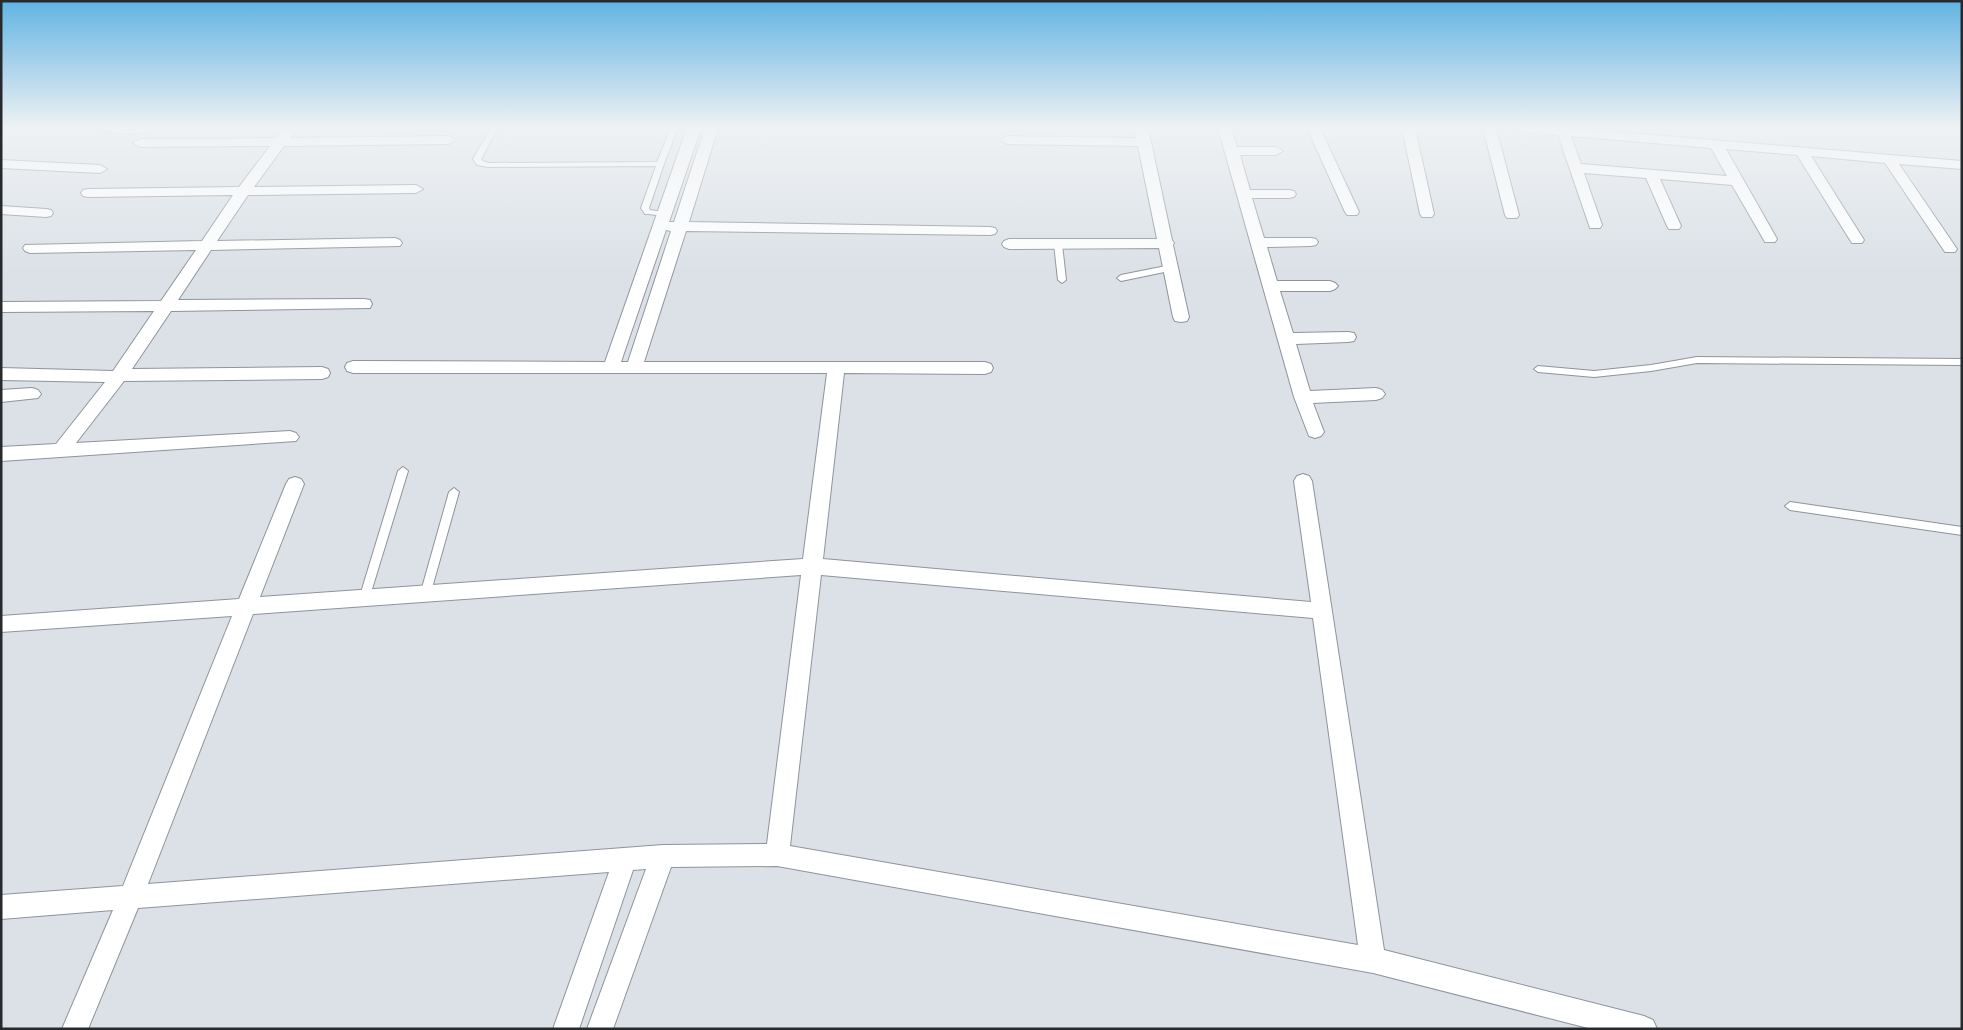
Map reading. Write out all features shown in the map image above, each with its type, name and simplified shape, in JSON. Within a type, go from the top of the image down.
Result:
[{"type":"street","points":[[61,450],[119,376],[254,176]]},
{"type":"street","points":[[612,367],[677,176]]},
{"type":"street","points":[[634,368],[696,176]]},
{"type":"street","points":[[1151,176],[1181,317]]},
{"type":"street","points":[[1239,176],[1270,286],[1315,432]]},
{"type":"street","points":[[1335,176],[1352,212]]},
{"type":"street","points":[[1419,176],[1427,214]]},
{"type":"street","points":[[1502,176],[1512,215]]},
{"type":"street","points":[[1578,176],[1594,225]]},
{"type":"street","points":[[1652,176],[1674,226]]},
{"type":"street","points":[[1677,176],[1738,181]]},
{"type":"street","points":[[1735,176],[1770,239]]},
{"type":"street","points":[[1817,176],[1857,240]]},
{"type":"street","points":[[1901,176],[1950,249]]},
{"type":"street","points":[[88,193],[416,189]]},
{"type":"street","points":[[1244,194],[1290,194]]},
{"type":"street","points":[[1,210],[46,213]]},
{"type":"street","points":[[662,220],[680,227],[990,231]]},
{"type":"street","points":[[1258,243],[1311,242]]},
{"type":"street","points":[[30,248],[395,243]]},
{"type":"street","points":[[1009,244],[1166,243]]},
{"type":"street","points":[[1270,286],[1330,286]]},
{"type":"street","points":[[1,307],[364,304]]},
{"type":"street","points":[[1286,339],[1348,337]]},
{"type":"street","points":[[353,367],[985,368]]},
{"type":"street","points":[[777,855],[836,369]]},
{"type":"street","points":[[1,374],[119,376],[322,373]]},
{"type":"street","points":[[1,396],[32,394]]},
{"type":"street","points":[[1303,397],[1376,394]]},
{"type":"street","points":[[1,454],[290,437]]},
{"type":"street","points":[[1303,481],[1373,960]]},
{"type":"street","points":[[75,1029],[131,896],[295,484]]},
{"type":"street","points":[[1,624],[246,608],[812,566],[1322,611]]},
{"type":"street","points":[[1,906],[663,856],[777,855],[1373,960],[1644,1029]]},
{"type":"street","points":[[600,1029],[663,856]]},
{"type":"street","points":[[566,1029],[625,859]]},
{"type":"lane","points":[[656,176],[645,208],[648,212],[662,220]]},
{"type":"lane","points":[[1058,244],[1062,280]]},
{"type":"lane","points":[[1121,278],[1171,268]]},
{"type":"lane","points":[[1538,368],[1594,374],[1651,368],[1697,360],[1962,362]]},
{"type":"lane","points":[[364,599],[403,471]]},
{"type":"lane","points":[[425,594],[454,492]]},
{"type":"lane","points":[[1790,506],[1962,531]]}]
